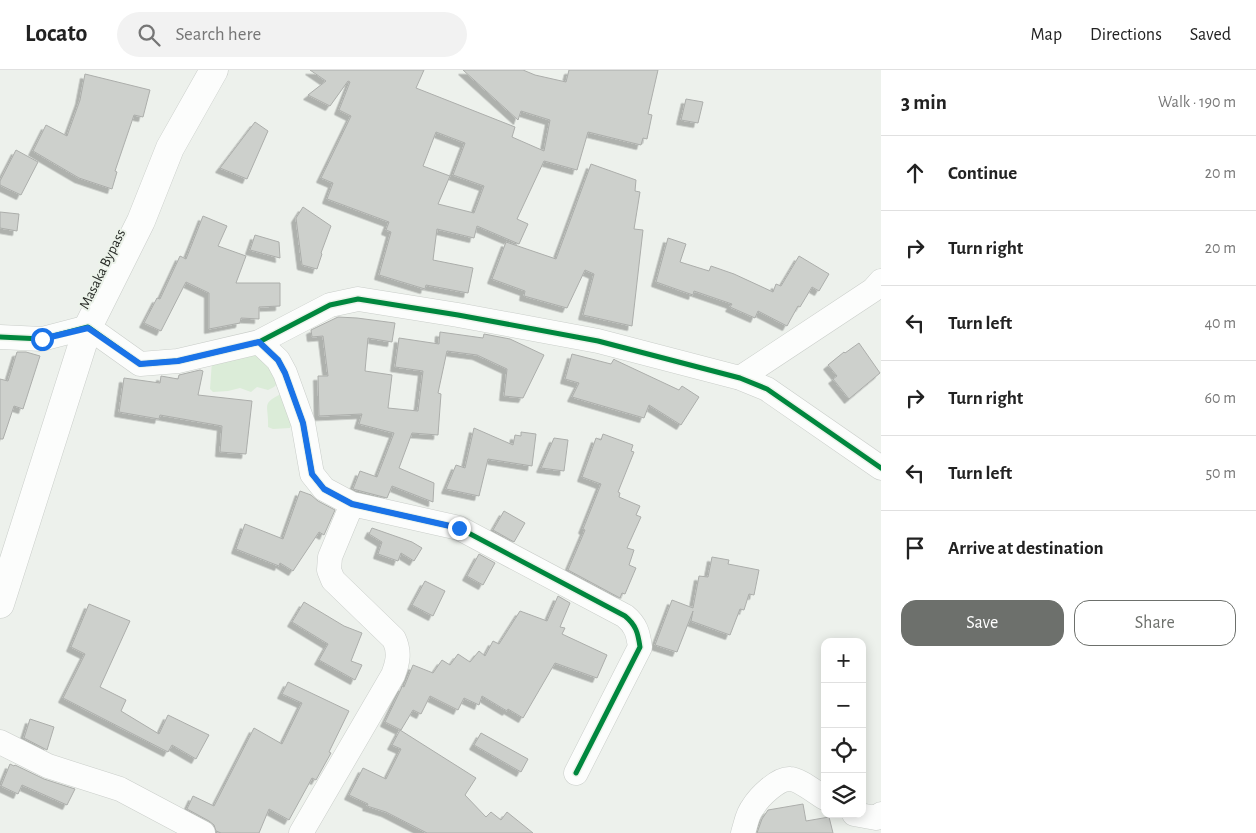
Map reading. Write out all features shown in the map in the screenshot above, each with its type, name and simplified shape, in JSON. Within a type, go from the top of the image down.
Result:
[{"type":"highway","name":"Masaka Bypass","points":[[0,604],[88,328],[140,221],[170,148],[214,70]]},
{"type":"street","points":[[740,378],[873,290],[881,281]]},
{"type":"street","points":[[0,337],[42,339],[88,328],[140,364],[178,361],[259,342],[330,305],[358,299],[458,314],[598,341],[740,378],[767,388],[881,468]]},
{"type":"street","points":[[259,342],[278,360],[285,373],[303,423],[312,474],[324,489],[352,504],[459,528],[625,616],[634,624],[640,647],[576,773]]},
{"type":"street","points":[[301,833],[393,675],[398,660],[397,646],[394,639],[333,580],[329,570],[330,557],[352,504]]},
{"type":"street","points":[[0,742],[48,766],[120,789],[204,833]]},
{"type":"street","points":[[743,833],[752,807],[775,783],[783,779],[791,778],[821,796]]},
{"type":"street","points":[[866,816],[876,818],[881,814]]},
{"type":"green space","points":[[262,354],[278,383],[274,387],[268,390],[257,387],[251,392],[240,388],[213,392],[210,389],[212,361]]},
{"type":"green space","points":[[283,393],[293,421],[290,428],[273,429],[268,427],[267,406],[271,400]]},
{"type":"building","points":[[310,70],[424,70],[416,88],[515,127],[512,137],[544,151],[550,120],[521,111],[518,120],[463,70],[523,70],[535,75],[566,82],[569,70],[658,70],[648,114],[652,115],[647,139],[643,138],[641,145],[588,132],[577,170],[544,161],[517,219],[528,224],[519,244],[477,226],[474,238],[437,229],[433,260],[473,268],[468,293],[426,285],[425,289],[379,275],[391,232],[386,230],[389,222],[327,199],[333,183],[321,178],[351,116],[339,110],[350,82],[348,81],[330,106],[308,95],[326,81]],"holes":[[[436,132],[465,143],[453,175],[484,186],[474,213],[438,204],[450,176],[423,166]]]},
{"type":"building","points":[[85,74],[150,90],[143,117],[134,115],[115,171],[117,172],[112,189],[79,178],[33,151],[46,125],[67,136],[80,100]]},
{"type":"building","points":[[686,99],[703,102],[698,123],[681,120]]},
{"type":"building","points":[[255,122],[268,131],[247,179],[220,168]]},
{"type":"building","points":[[16,150],[38,162],[21,195],[0,185],[0,181]]},
{"type":"building","points":[[591,164],[636,180],[635,191],[640,192],[634,229],[643,230],[632,326],[583,315],[594,274],[585,270],[567,308],[524,296],[525,291],[492,279],[506,242],[556,259]]},
{"type":"building","points":[[303,207],[331,226],[317,269],[302,265],[296,218]]},
{"type":"building","points":[[0,212],[19,214],[17,231],[0,228]]},
{"type":"building","points":[[203,216],[227,226],[218,246],[246,256],[236,283],[280,283],[280,306],[259,307],[259,319],[241,318],[240,323],[209,329],[209,293],[186,282],[161,331],[144,323],[157,298],[160,299],[180,256],[186,259]]},
{"type":"building","points":[[255,235],[279,242],[280,258],[250,250]]},
{"type":"building","points":[[668,238],[686,244],[680,262],[709,271],[711,266],[734,274],[773,292],[776,284],[781,286],[799,256],[829,274],[819,291],[812,287],[800,307],[798,306],[787,326],[758,311],[755,318],[730,307],[732,304],[694,291],[693,295],[656,282]]},
{"type":"building","points":[[338,317],[395,323],[392,342],[368,338],[365,371],[392,375],[388,408],[418,411],[423,371],[395,367],[399,338],[439,344],[440,332],[483,338],[484,334],[510,339],[544,355],[523,398],[504,396],[507,369],[477,355],[447,351],[438,393],[441,394],[438,435],[412,433],[399,468],[434,483],[433,502],[392,486],[387,498],[353,489],[360,471],[377,477],[394,433],[359,424],[362,414],[319,416],[318,376],[328,376],[323,336],[312,337],[311,330]]},
{"type":"building","points":[[859,343],[880,373],[849,399],[833,379],[837,376],[828,365]]},
{"type":"building","points":[[17,352],[26,352],[40,356],[23,409],[14,406],[3,439],[0,439],[0,379],[8,381]]},
{"type":"building","points":[[572,354],[611,364],[614,359],[679,390],[682,386],[699,397],[681,425],[649,405],[644,418],[572,397],[579,383],[565,379]]},
{"type":"building","points":[[203,371],[198,395],[252,401],[246,454],[220,452],[222,426],[160,415],[159,419],[119,412],[124,378],[160,383],[161,376],[178,379],[179,375]]},
{"type":"building","points":[[474,428],[513,445],[515,435],[521,436],[521,432],[536,434],[532,466],[488,459],[479,496],[446,489],[456,465],[465,468]]},
{"type":"building","points":[[603,434],[633,445],[631,451],[634,452],[618,492],[620,493],[619,497],[640,506],[636,515],[641,517],[627,548],[634,550],[629,565],[636,568],[625,594],[622,593],[620,598],[568,570],[585,530],[583,529],[601,484],[582,477],[596,438],[601,440]]},
{"type":"building","points":[[554,438],[568,440],[564,471],[541,468]]},
{"type":"building","points":[[300,491],[311,495],[335,510],[324,535],[319,532],[293,571],[280,563],[279,566],[236,549],[245,524],[283,539]]},
{"type":"building","points":[[504,511],[525,523],[514,542],[493,530]]},
{"type":"building","points":[[372,528],[412,542],[422,548],[414,561],[401,553],[398,561],[378,554],[382,542],[369,534]]},
{"type":"building","points":[[479,554],[495,563],[483,585],[467,576]]},
{"type":"building","points":[[712,557],[729,560],[728,564],[759,570],[754,595],[749,594],[744,610],[740,609],[730,635],[691,621],[693,611],[677,652],[655,645],[672,600],[693,608],[699,576],[708,577]]},
{"type":"building","points":[[425,581],[445,591],[433,616],[412,605]]},
{"type":"building","points":[[558,596],[570,603],[560,627],[565,628],[562,634],[607,655],[597,678],[555,663],[523,718],[482,696],[479,705],[464,698],[458,710],[430,696],[421,714],[413,710],[401,730],[385,722],[402,686],[404,687],[413,665],[433,673],[442,660],[450,665],[458,654],[470,662],[479,651],[485,656],[493,641],[499,644],[520,611],[547,621]]},
{"type":"building","points":[[304,602],[344,626],[362,633],[351,661],[362,665],[355,680],[319,660],[328,644],[292,622]]},
{"type":"building","points":[[89,604],[130,621],[100,687],[126,700],[121,711],[159,734],[168,715],[209,735],[196,759],[172,745],[168,752],[63,698],[85,654],[71,647]]},
{"type":"building","points":[[288,682],[349,711],[329,752],[331,753],[316,780],[312,778],[289,820],[269,809],[259,833],[221,833],[216,831],[214,825],[209,821],[187,809],[193,796],[214,806],[254,728],[282,744],[302,703],[282,694]]},
{"type":"building","points":[[30,719],[54,727],[47,750],[24,738]]},
{"type":"building","points":[[400,730],[476,778],[465,795],[486,817],[491,812],[501,820],[507,812],[533,833],[427,833],[386,812],[367,806],[368,804],[349,795],[363,768],[386,779],[401,749],[392,745]]},
{"type":"building","points":[[481,733],[528,759],[521,772],[474,745]]},
{"type":"building","points":[[10,764],[44,779],[75,789],[67,805],[22,785],[18,794],[1,786]]},
{"type":"building","points":[[803,804],[806,821],[829,818],[833,833],[757,833],[762,819],[768,810]]},
{"type":"cycle path","points":[[0,337],[42,339],[88,327],[140,364],[178,361],[259,342],[330,305],[358,299],[598,341],[740,378],[767,389],[881,468]]},
{"type":"cycle path","points":[[259,342],[278,360],[285,373],[303,423],[312,474],[324,489],[352,504],[459,528],[625,616],[632,623],[637,633],[640,647],[576,773]]},
{"type":"route","points":[[42,339],[88,328],[140,364],[178,361],[259,342],[278,360],[285,373],[303,423],[312,474],[324,489],[352,504],[459,528]]}]
